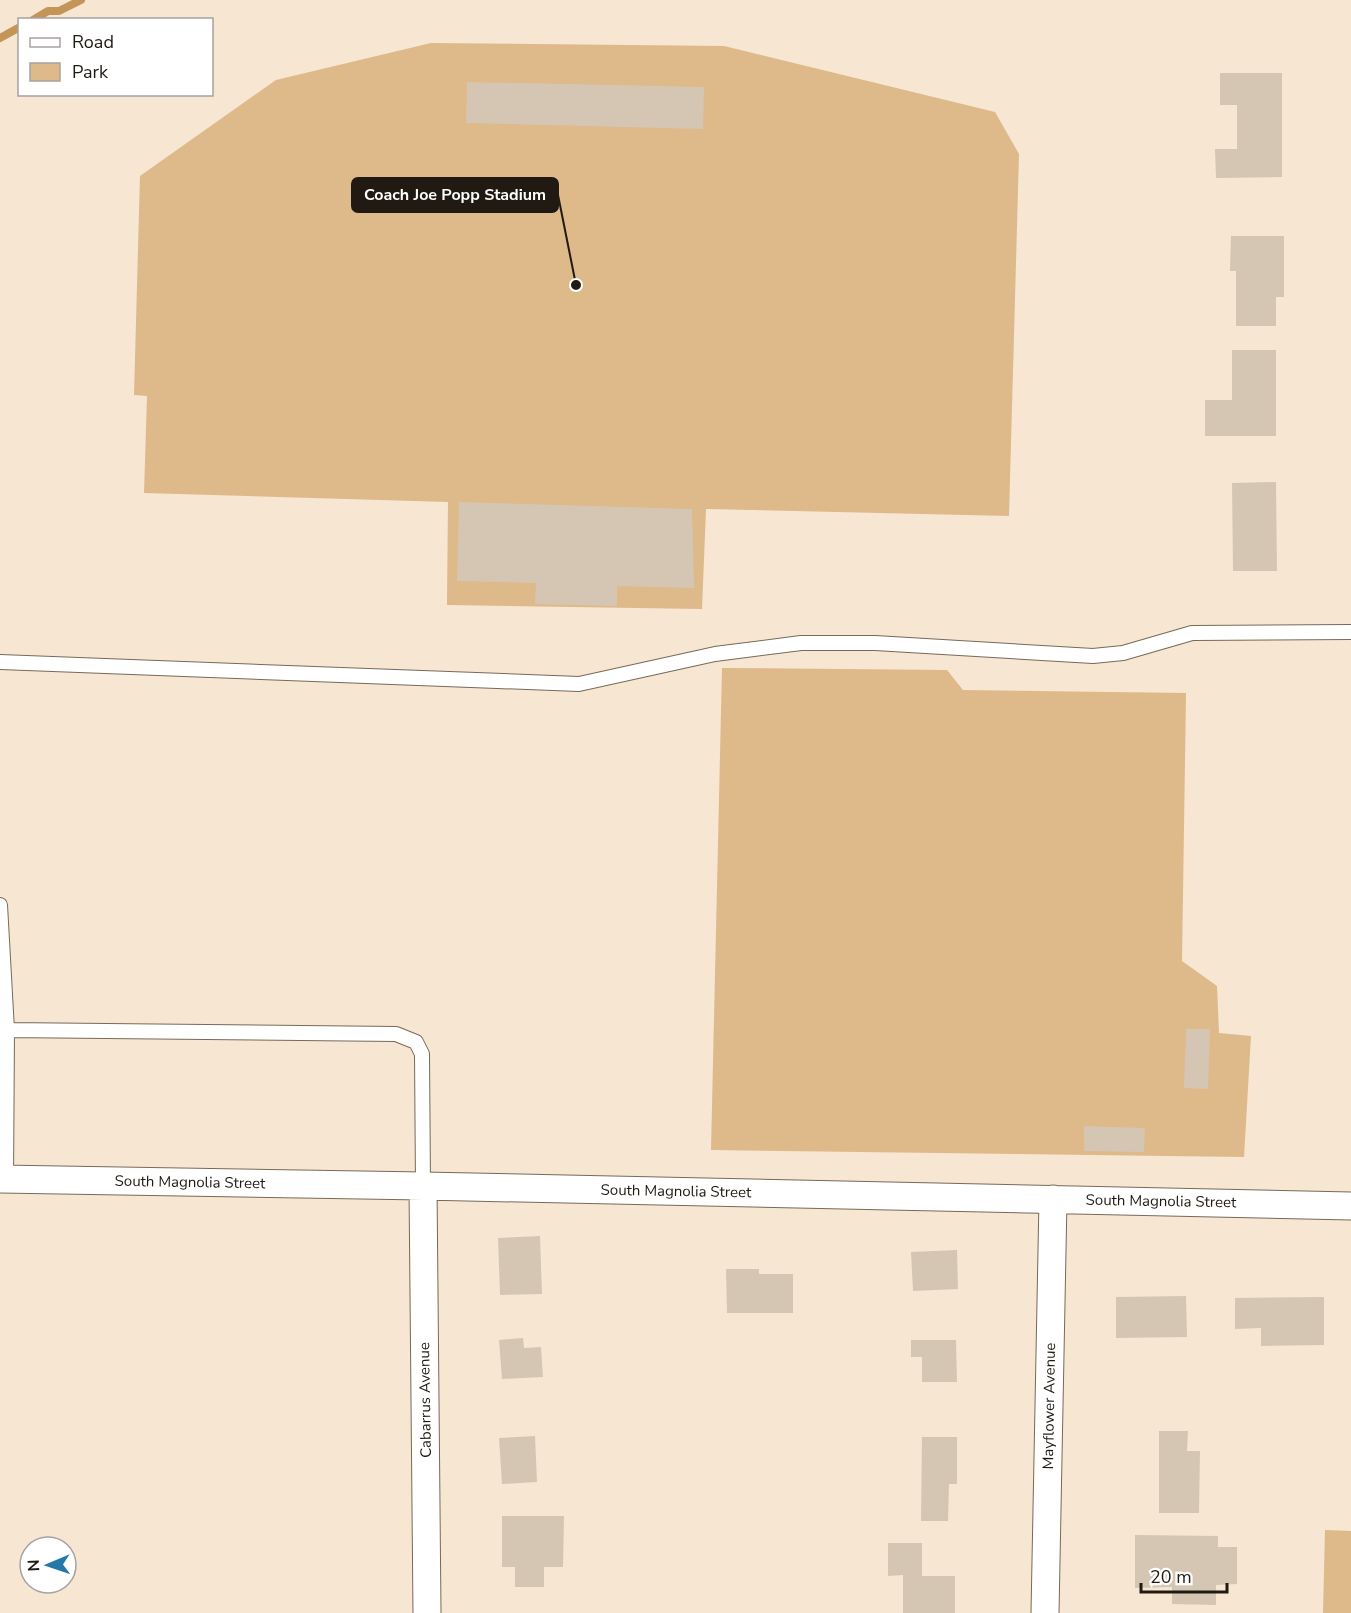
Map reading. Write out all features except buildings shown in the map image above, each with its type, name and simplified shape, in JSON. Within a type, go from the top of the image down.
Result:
[{"type":"street","name":"South Magnolia Street","points":[[3,1180],[423,1186],[1351,1206]]},
{"type":"street","name":"Cabarrus Avenue","points":[[423,1186],[427,1613]]},
{"type":"street","name":"Mayflower Avenue","points":[[1045,1613],[1053,1199]]},
{"type":"lane","points":[[0,662],[579,684],[715,654],[801,643],[875,643],[1093,656],[1123,653],[1192,633],[1351,632]]},
{"type":"lane","points":[[0,904],[6,1030],[3,1180]]},
{"type":"lane","points":[[6,1030],[396,1034],[416,1042],[422,1054],[423,1186]]},
{"type":"green space","points":[[431,43],[724,46],[995,112],[1019,154],[1009,516],[706,509],[702,609],[447,605],[448,502],[144,493],[147,396],[134,395],[140,176],[276,80]]},
{"type":"green space","points":[[722,668],[947,670],[963,690],[1186,693],[1182,961],[1217,986],[1219,1033],[1251,1036],[1244,1157],[711,1150]]},
{"type":"green space","points":[[1325,1530],[1351,1531],[1351,1613],[1323,1613]]},
{"type":"waterway","points":[[36,18],[48,11],[59,11],[81,0]]},
{"type":"waterway","points":[[0,38],[18,28]]},
{"type":"place","name":"Coach Joe Popp Stadium","points":[[576,285]]}]
